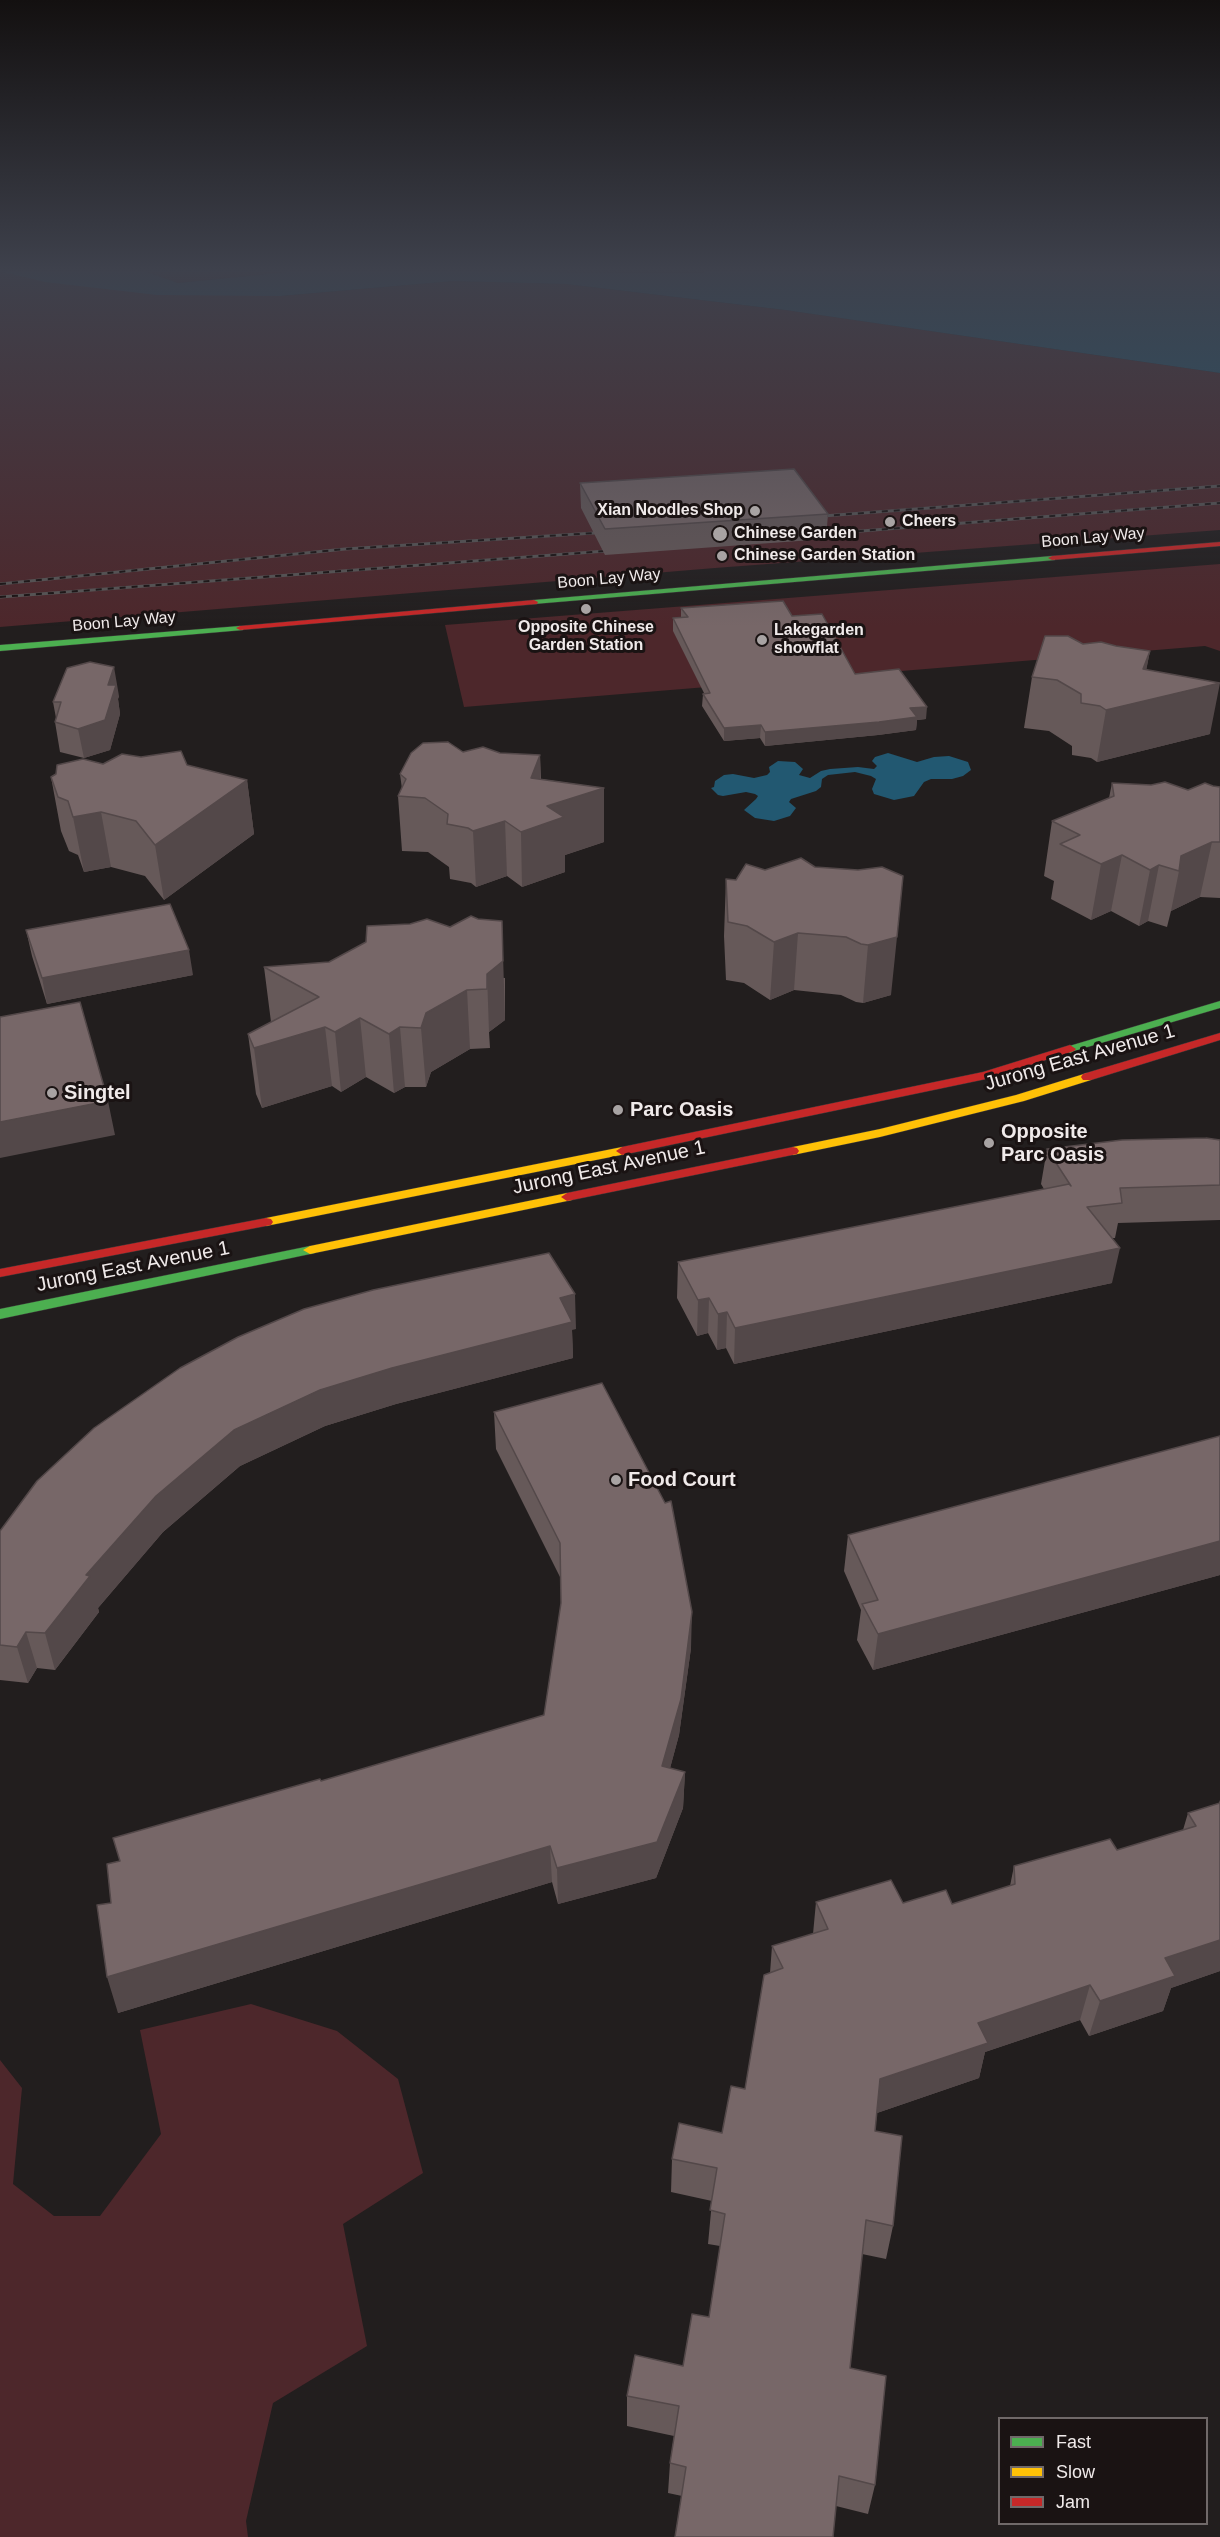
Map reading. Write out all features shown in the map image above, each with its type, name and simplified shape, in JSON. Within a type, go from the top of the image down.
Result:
[{"type":"street","name":"Boon Lay Way","points":[[0,648],[1220,544]]},
{"type":"street","name":"Jurong East Avenue 1","points":[[0,1274],[437,1189],[987,1075],[1220,1004]]},
{"type":"street","name":"Jurong East Avenue 1","points":[[0,1314],[880,1133],[1020,1098],[1220,1036]]},
{"type":"shaded area","points":[[0,389],[1220,389],[1220,530],[715,568],[0,627]]},
{"type":"shaded area","points":[[1220,564],[1220,651],[1205,646],[464,707],[445,625]]},
{"type":"shaded area","points":[[251,2004],[337,2031],[398,2079],[423,2173],[343,2224],[367,2346],[273,2403],[246,2521],[248,2537],[0,2537],[0,2060],[22,2088],[13,2184],[54,2216],[100,2216],[161,2134],[140,2030]]},
{"type":"water","points":[[888,753],[917,762],[949,756],[968,762],[971,770],[963,776],[952,779],[931,779],[924,782],[914,796],[894,800],[874,794],[872,789],[876,779],[871,776],[855,772],[828,775],[822,779],[821,787],[816,791],[791,799],[789,802],[796,808],[790,816],[774,821],[755,818],[744,810],[756,799],[758,796],[755,794],[746,792],[723,796],[718,795],[711,788],[714,787],[715,781],[724,775],[733,774],[754,778],[767,775],[770,772],[769,767],[778,761],[795,762],[803,769],[799,775],[810,778],[821,771],[830,769],[858,767],[874,769],[877,766],[872,761],[875,757]]},
{"type":"building","points":[[794,469],[828,514],[605,529],[580,483]]},
{"type":"building","points":[[783,601],[792,616],[822,614],[855,674],[899,669],[927,707],[910,708],[917,717],[879,722],[765,732],[761,725],[724,728],[703,694],[710,693],[673,618],[688,617],[681,608]]},
{"type":"building","points":[[1045,636],[1068,636],[1083,644],[1101,642],[1150,651],[1143,669],[1220,683],[1106,710],[1100,706],[1081,703],[1081,694],[1057,680],[1032,677]]},
{"type":"building","points":[[90,662],[114,667],[108,685],[116,685],[105,720],[78,729],[55,722],[61,702],[53,702],[67,668]]},
{"type":"building","points":[[448,742],[463,752],[483,747],[500,753],[540,755],[531,778],[604,788],[547,806],[564,817],[521,832],[505,821],[473,831],[447,824],[448,814],[425,798],[398,796],[406,779],[400,774],[411,753],[423,743]]},
{"type":"building","points":[[181,751],[187,765],[247,780],[155,845],[136,821],[101,812],[73,817],[68,801],[58,797],[51,777],[56,774],[57,765],[83,759],[103,764],[122,754],[141,757]]},
{"type":"building","points":[[1165,782],[1188,790],[1205,783],[1220,787],[1220,842],[1212,842],[1181,856],[1179,871],[1159,865],[1150,870],[1122,855],[1101,864],[1060,844],[1080,835],[1052,821],[1114,796],[1112,783],[1151,785]]},
{"type":"building","points":[[801,858],[815,867],[858,870],[882,867],[903,876],[897,937],[868,945],[846,937],[798,933],[774,942],[747,926],[728,922],[726,879],[736,880],[746,864],[765,870]]},
{"type":"building","points":[[170,904],[189,950],[42,978],[26,930]]},
{"type":"building","points":[[471,916],[478,919],[502,921],[503,961],[487,974],[487,989],[467,990],[426,1013],[421,1028],[400,1027],[389,1034],[360,1018],[335,1032],[325,1027],[254,1048],[248,1034],[319,997],[264,967],[329,962],[366,942],[367,926],[410,924],[427,919],[450,927]]},
{"type":"building","name":"Singtel","points":[[80,1002],[108,1101],[0,1122],[0,1017]]},
{"type":"building","points":[[1206,1138],[1220,1140],[1220,1185],[1120,1188],[1122,1203],[1087,1207],[1120,1248],[735,1328],[727,1312],[718,1314],[709,1298],[698,1300],[678,1262],[1069,1184],[1071,1186],[1047,1149],[1122,1140]]},
{"type":"building","points":[[549,1253],[575,1294],[560,1298],[572,1322],[392,1368],[320,1390],[234,1430],[156,1496],[86,1575],[90,1576],[45,1633],[26,1632],[17,1647],[0,1645],[0,1531],[37,1481],[94,1428],[180,1368],[238,1337],[304,1309],[373,1290]]},
{"type":"building","points":[[602,1383],[665,1503],[671,1501],[692,1612],[681,1699],[662,1766],[685,1772],[657,1842],[557,1868],[550,1846],[107,1977],[97,1905],[111,1903],[107,1864],[120,1861],[113,1838],[320,1779],[321,1781],[544,1715],[561,1603],[560,1543],[494,1412]]},
{"type":"building","points":[[1220,1436],[1220,1541],[878,1634],[862,1604],[878,1600],[848,1535]]},
{"type":"building","points":[[1220,1803],[1220,1940],[1165,1958],[1175,1976],[1100,2001],[1090,1985],[978,2023],[988,2043],[880,2079],[875,2131],[902,2136],[893,2226],[866,2220],[850,2368],[886,2376],[875,2485],[839,2476],[833,2537],[675,2537],[686,2467],[670,2463],[679,2406],[627,2396],[635,2355],[683,2366],[692,2314],[709,2317],[725,2214],[710,2210],[717,2168],[672,2159],[679,2123],[722,2133],[731,2086],[745,2089],[764,1975],[783,1968],[772,1946],[828,1929],[816,1902],[891,1880],[903,1903],[946,1890],[952,1904],[1015,1884],[1014,1866],[1110,1839],[1117,1850],[1196,1826],[1188,1813]]},
{"type":"railway","points":[[810,517],[1220,486]]},
{"type":"railway","points":[[810,535],[1220,503]]},
{"type":"railway","points":[[0,584],[345,549],[610,532]]},
{"type":"railway","points":[[0,597],[619,550]]},
{"type":"traffic: fast","points":[[534,602],[1052,558]]},
{"type":"traffic: fast","points":[[0,648],[240,628]]},
{"type":"traffic: fast","points":[[1070,1049],[1220,1004]]},
{"type":"traffic: fast","points":[[0,1314],[310,1250]]},
{"type":"traffic: slow","points":[[793,1151],[880,1133],[1020,1098],[1087,1077]]},
{"type":"traffic: slow","points":[[266,1222],[622,1151]]},
{"type":"traffic: slow","points":[[310,1250],[567,1197]]},
{"type":"traffic: jam","points":[[1052,558],[1220,544]]},
{"type":"traffic: jam","points":[[240,628],[534,602]]},
{"type":"traffic: jam","points":[[1087,1077],[1220,1036]]},
{"type":"traffic: jam","points":[[622,1151],[986,1075],[1070,1049]]},
{"type":"traffic: jam","points":[[567,1197],[793,1151]]},
{"type":"traffic: jam","points":[[0,1273],[266,1222]]},
{"type":"place","name":"Xian Noodles Shop","points":[[755,511]]},
{"type":"place","name":"Cheers","points":[[890,522]]},
{"type":"place","name":"Chinese Garden","points":[[720,534]]},
{"type":"place","name":"Chinese Garden Station","points":[[722,556]]},
{"type":"place","name":"Opposite Chinese Garden Station","points":[[586,609]]},
{"type":"place","name":"Lakegarden showflat","points":[[762,640]]},
{"type":"place","name":"Singtel","points":[[52,1093]]},
{"type":"place","name":"Parc Oasis","points":[[618,1110]]},
{"type":"place","name":"Opposite Parc Oasis","points":[[989,1143]]},
{"type":"place","name":"Food Court","points":[[616,1480]]}]
